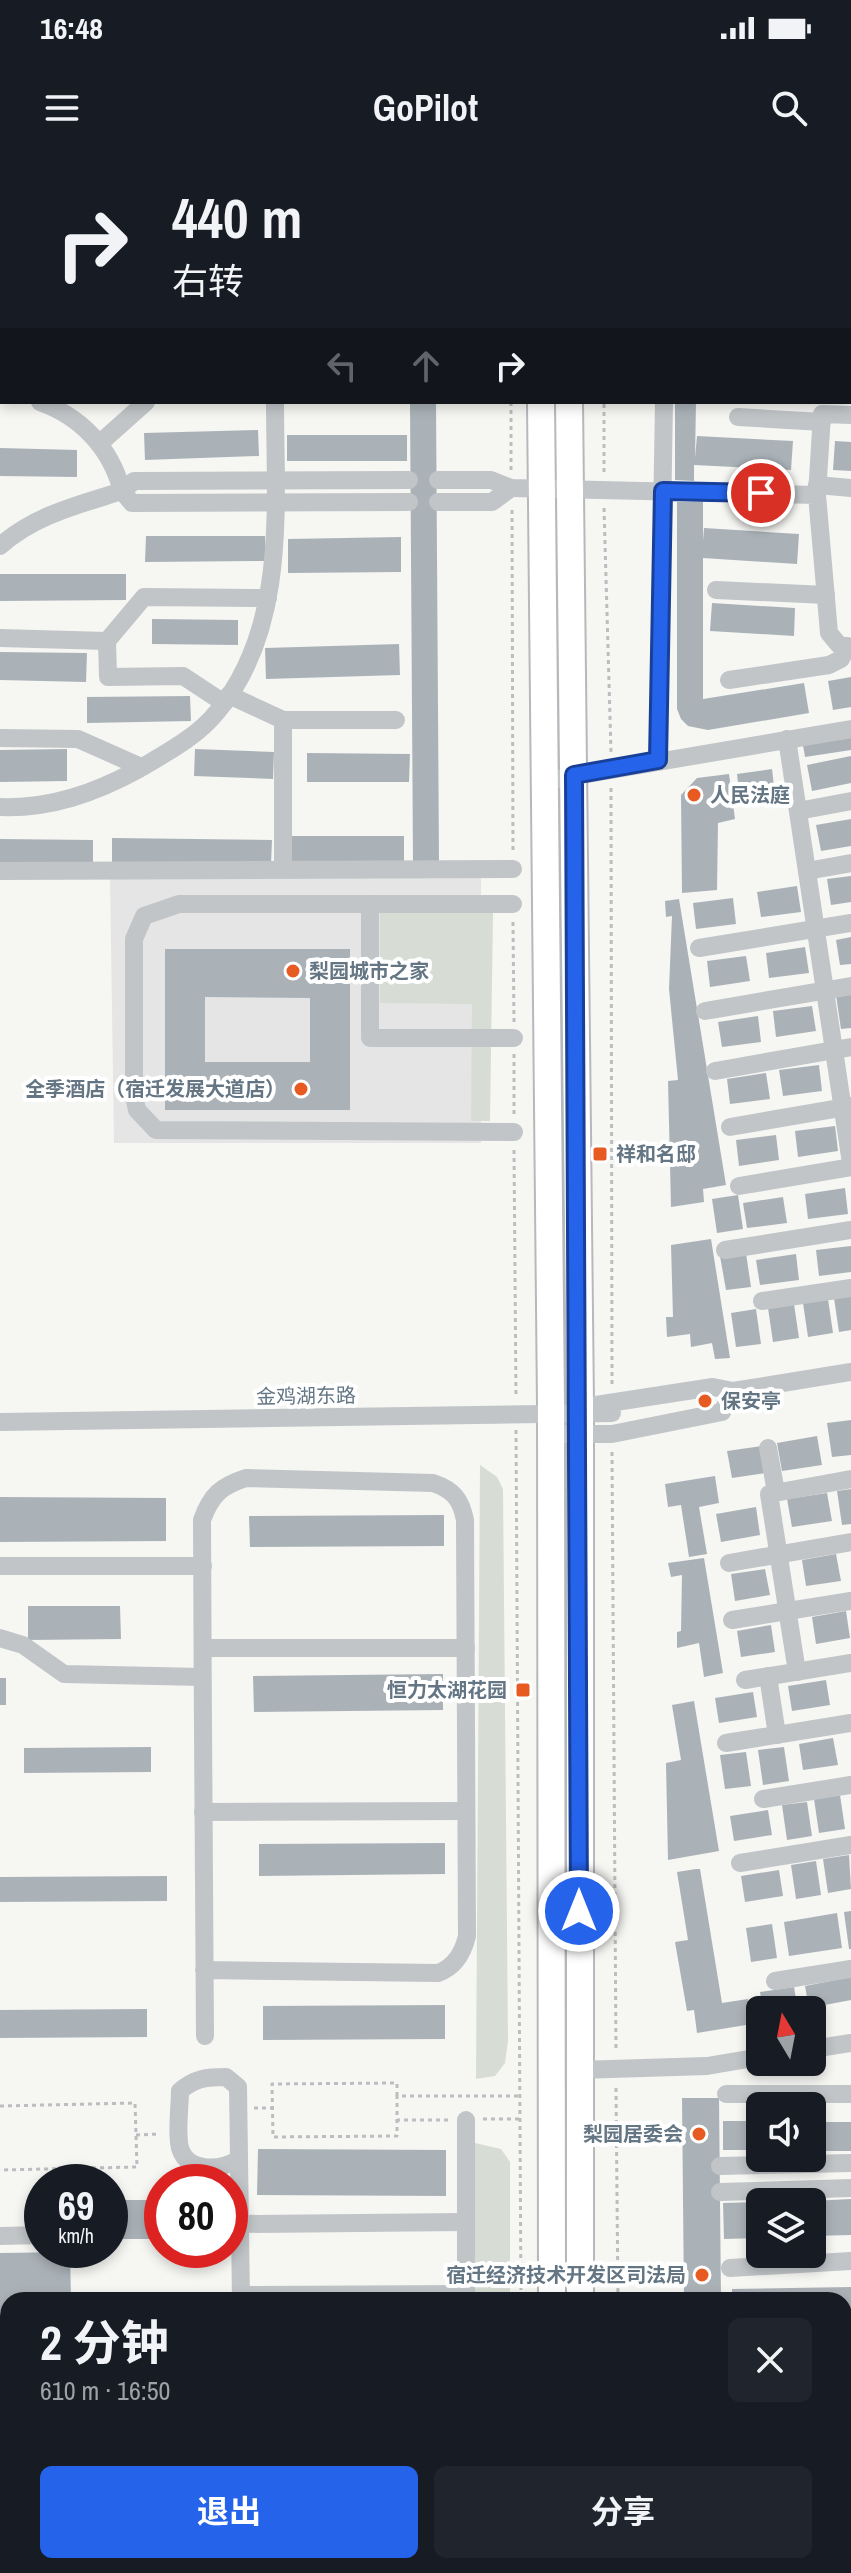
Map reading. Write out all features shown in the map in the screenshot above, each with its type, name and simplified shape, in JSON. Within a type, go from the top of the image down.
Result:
[{"type":"highway","points":[[541,404],[551,1418],[552,2292]]},
{"type":"highway","points":[[569,404],[580,1418],[580,2292]]},
{"type":"street","points":[[44,404],[69,417],[100,443],[129,492]]},
{"type":"street","points":[[100,443],[144,404]]},
{"type":"street","points":[[0,807],[47,806],[84,794],[141,767],[175,748],[216,714],[227,699],[253,646],[268,598],[273,562],[275,404]]},
{"type":"street","points":[[658,760],[664,404]]},
{"type":"street","points":[[729,680],[829,665],[841,659],[849,646],[839,645],[829,633],[817,490],[822,414],[851,415]]},
{"type":"street","points":[[738,417],[822,422]]},
{"type":"street","points":[[0,546],[17,531],[44,516],[129,492],[275,480],[409,480]]},
{"type":"street","points":[[438,480],[491,480],[511,488],[569,490],[851,488]]},
{"type":"street","points":[[438,502],[492,502],[511,488]]},
{"type":"street","points":[[129,492],[275,503],[409,502]]},
{"type":"street","points":[[716,590],[826,595]]},
{"type":"street","points":[[268,598],[144,597],[107,641],[108,677],[183,676],[227,699],[283,720],[396,720]]},
{"type":"street","points":[[0,638],[107,641]]},
{"type":"street","points":[[283,720],[283,870]]},
{"type":"street","points":[[546,781],[851,729]]},
{"type":"street","points":[[0,738],[78,739],[141,767]]},
{"type":"street","points":[[739,1186],[851,1165],[842,1049],[825,990],[787,739]]},
{"type":"street","points":[[798,811],[851,801]]},
{"type":"street","points":[[807,871],[851,863]]},
{"type":"street","points":[[0,871],[513,869]]},
{"type":"street","points":[[513,904],[179,904],[144,916],[134,939],[137,1110],[156,1130],[514,1132]]},
{"type":"street","points":[[370,904],[370,1038],[514,1038]]},
{"type":"street","points":[[699,948],[851,923]]},
{"type":"street","points":[[705,1011],[851,986]]},
{"type":"street","points":[[715,1071],[842,1049]]},
{"type":"street","points":[[730,1127],[847,1107]]},
{"type":"street","points":[[725,1250],[851,1230]]},
{"type":"street","points":[[762,1301],[851,1288]]},
{"type":"street","points":[[551,1418],[580,1418],[713,1387],[733,1391],[851,1372]]},
{"type":"street","points":[[551,1418],[580,1418],[612,1434],[722,1412],[733,1391]]},
{"type":"street","name":"金鸡湖东路","points":[[0,1422],[516,1415],[551,1418]]},
{"type":"street","points":[[768,1448],[776,1492]]},
{"type":"street","points":[[204,1970],[447,1970],[464,1951],[467,1936],[465,1520],[457,1496],[446,1487],[433,1483],[246,1478],[218,1489],[208,1504],[202,1520],[202,1677],[204,1970],[205,2036]]},
{"type":"street","points":[[797,1672],[769,1494],[851,1479]]},
{"type":"street","points":[[729,1563],[851,1542]]},
{"type":"street","points":[[0,1566],[203,1566]]},
{"type":"street","points":[[732,1620],[851,1601]]},
{"type":"street","points":[[0,1638],[23,1645],[64,1674],[202,1677]]},
{"type":"street","points":[[203,1648],[466,1648]]},
{"type":"street","points":[[745,1680],[851,1663]]},
{"type":"street","points":[[768,1676],[777,1735]]},
{"type":"street","points":[[726,1743],[851,1723]]},
{"type":"street","points":[[763,1799],[851,1785]]},
{"type":"street","points":[[203,1812],[466,1811]]},
{"type":"street","points":[[740,1863],[851,1845]]},
{"type":"street","points":[[775,1981],[851,1969]]},
{"type":"street","points":[[826,2047],[851,2043]]},
{"type":"street","points":[[579,2070],[707,2066],[746,2059]]},
{"type":"street","points":[[239,2159],[226,2168],[204,2168],[186,2160],[180,2147],[180,2091],[204,2077],[226,2077],[238,2087],[239,2164]]},
{"type":"street","points":[[726,2094],[851,2094]]},
{"type":"street","points":[[466,2120],[466,2292]]},
{"type":"street","points":[[720,2166],[851,2163]]},
{"type":"street","points":[[720,2192],[851,2188]]},
{"type":"street","points":[[248,2224],[466,2222]]},
{"type":"street","points":[[0,2236],[24,2235]]},
{"type":"street","points":[[730,2268],[851,2261]]},
{"type":"street","points":[[241,2268],[241,2292]]},
{"type":"path","points":[[511,404],[513,869]]},
{"type":"path","points":[[604,404],[611,768],[612,1409]]},
{"type":"path","points":[[513,904],[521,2292]]},
{"type":"path","points":[[612,1434],[618,2292]]},
{"type":"path","points":[[397,2096],[397,2083],[272,2084],[273,2137],[397,2136],[397,2120]]},
{"type":"path","points":[[0,2106],[135,2103],[137,2167],[128,2167]]},
{"type":"path","points":[[136,2135],[180,2134]]},
{"type":"path","points":[[0,2170],[24,2170]]},
{"type":"path","points":[[618,2272],[664,2272]]},
{"type":"shaded area","name":"梨园城市之家","points":[[481,870],[481,1143],[114,1143],[110,874]]},
{"type":"shaded area","points":[[380,912],[493,913],[490,1121],[471,1121],[472,1004],[380,1003]]},
{"type":"shaded area","points":[[480,1465],[497,1477],[503,1489],[508,2041],[505,2063],[495,2076],[476,2079]]},
{"type":"shaded area","points":[[475,2143],[501,2149],[510,2162],[510,2292],[474,2292]]},
{"type":"building","points":[[410,404],[436,404],[439,862],[413,863]]},
{"type":"building","points":[[675,404],[696,404],[695,458],[697,436],[793,441],[791,470],[694,465],[694,481],[675,480]]},
{"type":"building","points":[[258,430],[259,456],[145,460],[144,433]]},
{"type":"building","points":[[287,435],[407,435],[407,461],[287,461]]},
{"type":"building","points":[[835,441],[851,442],[851,471],[833,470]]},
{"type":"building","points":[[0,448],[77,450],[77,477],[0,476]]},
{"type":"building","points":[[677,502],[703,502],[703,541],[704,528],[799,534],[797,564],[703,558],[703,699],[804,683],[809,713],[708,730],[688,726],[681,719],[677,709]]},
{"type":"building","points":[[146,536],[265,536],[265,561],[145,562]]},
{"type":"building","points":[[401,537],[401,572],[288,573],[288,539]]},
{"type":"building","points":[[0,574],[126,574],[126,600],[0,601]]},
{"type":"building","points":[[712,603],[795,608],[794,636],[710,631]]},
{"type":"building","points":[[152,619],[238,620],[238,645],[152,644]]},
{"type":"building","points":[[399,644],[400,675],[266,679],[265,648]]},
{"type":"building","points":[[0,652],[87,653],[86,682],[0,680]]},
{"type":"building","points":[[851,677],[851,707],[833,710],[828,681]]},
{"type":"building","points":[[190,696],[191,721],[87,723],[87,697]]},
{"type":"building","points":[[851,737],[851,750],[805,757],[803,745]]},
{"type":"building","points":[[67,749],[67,781],[0,782],[0,750]]},
{"type":"building","points":[[195,749],[274,752],[273,779],[194,776]]},
{"type":"building","points":[[307,753],[410,754],[409,782],[307,782]]},
{"type":"building","points":[[851,756],[851,783],[812,791],[807,765]]},
{"type":"building","points":[[772,769],[775,795],[740,800],[737,774]]},
{"type":"building","points":[[729,774],[735,819],[718,823],[717,890],[682,893],[681,795],[697,778]]},
{"type":"building","points":[[851,819],[851,846],[821,851],[816,825]]},
{"type":"building","points":[[292,836],[404,836],[404,863],[292,863]]},
{"type":"building","points":[[112,838],[272,840],[271,864],[112,862]]},
{"type":"building","points":[[0,839],[93,840],[93,865],[0,864]]},
{"type":"building","points":[[851,876],[851,902],[831,905],[827,879]]},
{"type":"building","points":[[797,886],[801,912],[761,917],[757,892]]},
{"type":"building","points":[[733,898],[736,924],[696,929],[693,903]]},
{"type":"building","points":[[679,899],[726,1185],[703,1189],[704,1202],[671,1207],[668,1081],[678,1080],[669,989],[672,916],[666,917],[665,901]]},
{"type":"building","points":[[851,937],[851,964],[840,965],[836,940]]},
{"type":"building","points":[[805,947],[809,973],[769,978],[766,953]]},
{"type":"building","points":[[165,949],[350,949],[350,1110],[165,1110]],"holes":[[[205,997],[310,998],[310,1062],[205,1062]]]},
{"type":"building","points":[[746,956],[750,981],[710,987],[707,961]]},
{"type":"building","points":[[851,993],[851,1028],[841,1029],[836,995]]},
{"type":"building","points":[[812,1006],[816,1031],[776,1037],[773,1011]]},
{"type":"building","points":[[758,1016],[761,1042],[722,1047],[718,1022]]},
{"type":"building","points":[[819,1065],[822,1091],[783,1096],[779,1070]]},
{"type":"building","points":[[766,1073],[770,1099],[730,1104],[727,1079]]},
{"type":"building","points":[[835,1126],[838,1151],[798,1157],[795,1131]]},
{"type":"building","points":[[776,1135],[779,1160],[739,1166],[736,1140]]},
{"type":"building","points":[[845,1188],[848,1214],[808,1219],[805,1194]]},
{"type":"building","points":[[738,1195],[743,1229],[717,1233],[712,1199]]},
{"type":"building","points":[[783,1197],[787,1223],[747,1228],[743,1203]]},
{"type":"building","points":[[711,1239],[730,1358],[715,1359],[712,1343],[691,1347],[690,1334],[667,1337],[666,1317],[673,1317],[671,1245]]},
{"type":"building","points":[[851,1246],[851,1272],[819,1276],[816,1250]]},
{"type":"building","points":[[746,1253],[751,1287],[726,1290],[720,1256]]},
{"type":"building","points":[[796,1254],[799,1280],[760,1285],[756,1260]]},
{"type":"building","points":[[851,1295],[851,1330],[839,1332],[834,1298]]},
{"type":"building","points":[[828,1299],[833,1333],[808,1337],[803,1303]]},
{"type":"building","points":[[794,1304],[799,1338],[773,1342],[768,1308]]},
{"type":"building","points":[[756,1309],[761,1344],[736,1347],[731,1313]]},
{"type":"building","name":"保安亭","points":[[709,1394],[712,1406],[700,1408],[698,1397]]},
{"type":"building","points":[[851,1420],[851,1455],[832,1457],[827,1423]]},
{"type":"building","points":[[817,1436],[822,1465],[782,1471],[777,1443]]},
{"type":"building","points":[[762,1446],[766,1473],[732,1478],[727,1451]]},
{"type":"building","points":[[715,1476],[719,1503],[699,1507],[707,1554],[689,1557],[681,1505],[668,1507],[665,1484]]},
{"type":"building","points":[[851,1489],[851,1524],[842,1525],[837,1491]]},
{"type":"building","points":[[827,1493],[832,1521],[792,1527],[787,1499]]},
{"type":"building","points":[[0,1497],[166,1498],[166,1541],[0,1542]]},
{"type":"building","points":[[756,1507],[760,1535],[721,1542],[716,1514]]},
{"type":"building","points":[[444,1515],[444,1546],[250,1547],[249,1516]]},
{"type":"building","points":[[836,1554],[841,1581],[806,1586],[802,1560]]},
{"type":"building","points":[[704,1558],[723,1673],[704,1677],[699,1643],[677,1648],[677,1632],[681,1631],[682,1575],[671,1577],[668,1563]]},
{"type":"building","points":[[765,1569],[770,1595],[735,1601],[731,1574]]},
{"type":"building","points":[[28,1606],[120,1606],[121,1639],[28,1640]]},
{"type":"building","points":[[846,1611],[850,1638],[816,1644],[812,1617]]},
{"type":"building","points":[[771,1625],[775,1652],[741,1657],[737,1631]]},
{"type":"building","points":[[443,1674],[443,1710],[254,1712],[253,1676]]},
{"type":"building","points":[[0,1678],[6,1678],[6,1705],[0,1705]]},
{"type":"building","points":[[826,1680],[830,1705],[792,1711],[788,1686]]},
{"type":"building","points":[[753,1692],[757,1717],[719,1723],[715,1698]]},
{"type":"building","points":[[694,1701],[719,1851],[668,1860],[666,1763],[681,1760],[672,1705]]},
{"type":"building","points":[[833,1738],[838,1765],[803,1770],[799,1744]]},
{"type":"building","points":[[151,1747],[151,1772],[24,1773],[24,1748]]},
{"type":"building","points":[[784,1747],[789,1781],[763,1785],[758,1750]]},
{"type":"building","points":[[746,1752],[751,1786],[725,1789],[720,1755]]},
{"type":"building","points":[[840,1795],[845,1829],[819,1833],[814,1799]]},
{"type":"building","points":[[807,1802],[812,1836],[787,1840],[782,1805]]},
{"type":"building","points":[[768,1810],[772,1835],[734,1841],[730,1816]]},
{"type":"building","points":[[445,1843],[445,1874],[259,1876],[259,1844]]},
{"type":"building","points":[[849,1855],[851,1889],[828,1893],[823,1859]]},
{"type":"building","points":[[816,1861],[821,1895],[796,1899],[791,1865]]},
{"type":"building","points":[[700,1869],[722,2003],[746,1999],[746,2025],[697,2033],[694,2010],[687,2011],[675,1942],[688,1940],[677,1872]]},
{"type":"building","points":[[779,1870],[783,1896],[745,1902],[741,1876]]},
{"type":"building","points":[[167,1876],[167,1901],[0,1902],[0,1877]]},
{"type":"building","points":[[851,1911],[851,1949],[849,1949],[844,1912]]},
{"type":"building","points":[[837,1913],[842,1948],[789,1956],[784,1922]]},
{"type":"building","points":[[772,1924],[777,1958],[751,1962],[746,1928]]},
{"type":"building","points":[[851,1977],[851,2000],[826,2005],[826,1996],[807,1996],[805,1986]]},
{"type":"building","points":[[794,1987],[796,1996],[761,1996],[760,1992]]},
{"type":"building","points":[[445,2005],[445,2039],[263,2040],[263,2006]]},
{"type":"building","points":[[147,2009],[147,2037],[0,2038],[0,2010]]},
{"type":"building","points":[[682,2098],[719,2098],[721,2292],[684,2292]]},
{"type":"building","points":[[723,2121],[746,2121],[746,2150],[723,2150]]},
{"type":"building","points":[[826,2122],[851,2122],[851,2151],[826,2151]]},
{"type":"building","points":[[258,2149],[446,2150],[446,2196],[257,2195]]},
{"type":"building","points":[[851,2199],[851,2235],[826,2236],[826,2200]]},
{"type":"building","points":[[128,2200],[144,2200],[144,2239],[128,2239]]},
{"type":"building","points":[[746,2202],[746,2238],[724,2239],[723,2203]]},
{"type":"building","points":[[0,2253],[24,2253],[24,2268],[70,2268],[71,2292],[0,2292]]},
{"type":"building","points":[[851,2287],[851,2292],[732,2292],[732,2289]]},
{"type":"place","name":"人民法庭","points":[[694,795]]},
{"type":"place","name":"梨园城市之家","points":[[293,971]]},
{"type":"place","name":"全季酒店（宿迁发展大道店）","points":[[301,1089]]},
{"type":"place","name":"祥和名邸","points":[[600,1154]]},
{"type":"place","name":"保安亭","points":[[705,1401]]},
{"type":"place","name":"恒力太湖花园","points":[[523,1690]]},
{"type":"place","name":"梨园居委会","points":[[699,2134]]},
{"type":"place","name":"宿迁经济技术开发区司法局","points":[[702,2275]]},
{"type":"route","points":[[579,1911],[580,1405],[574,775],[658,760],[663,491],[761,493]]}]
